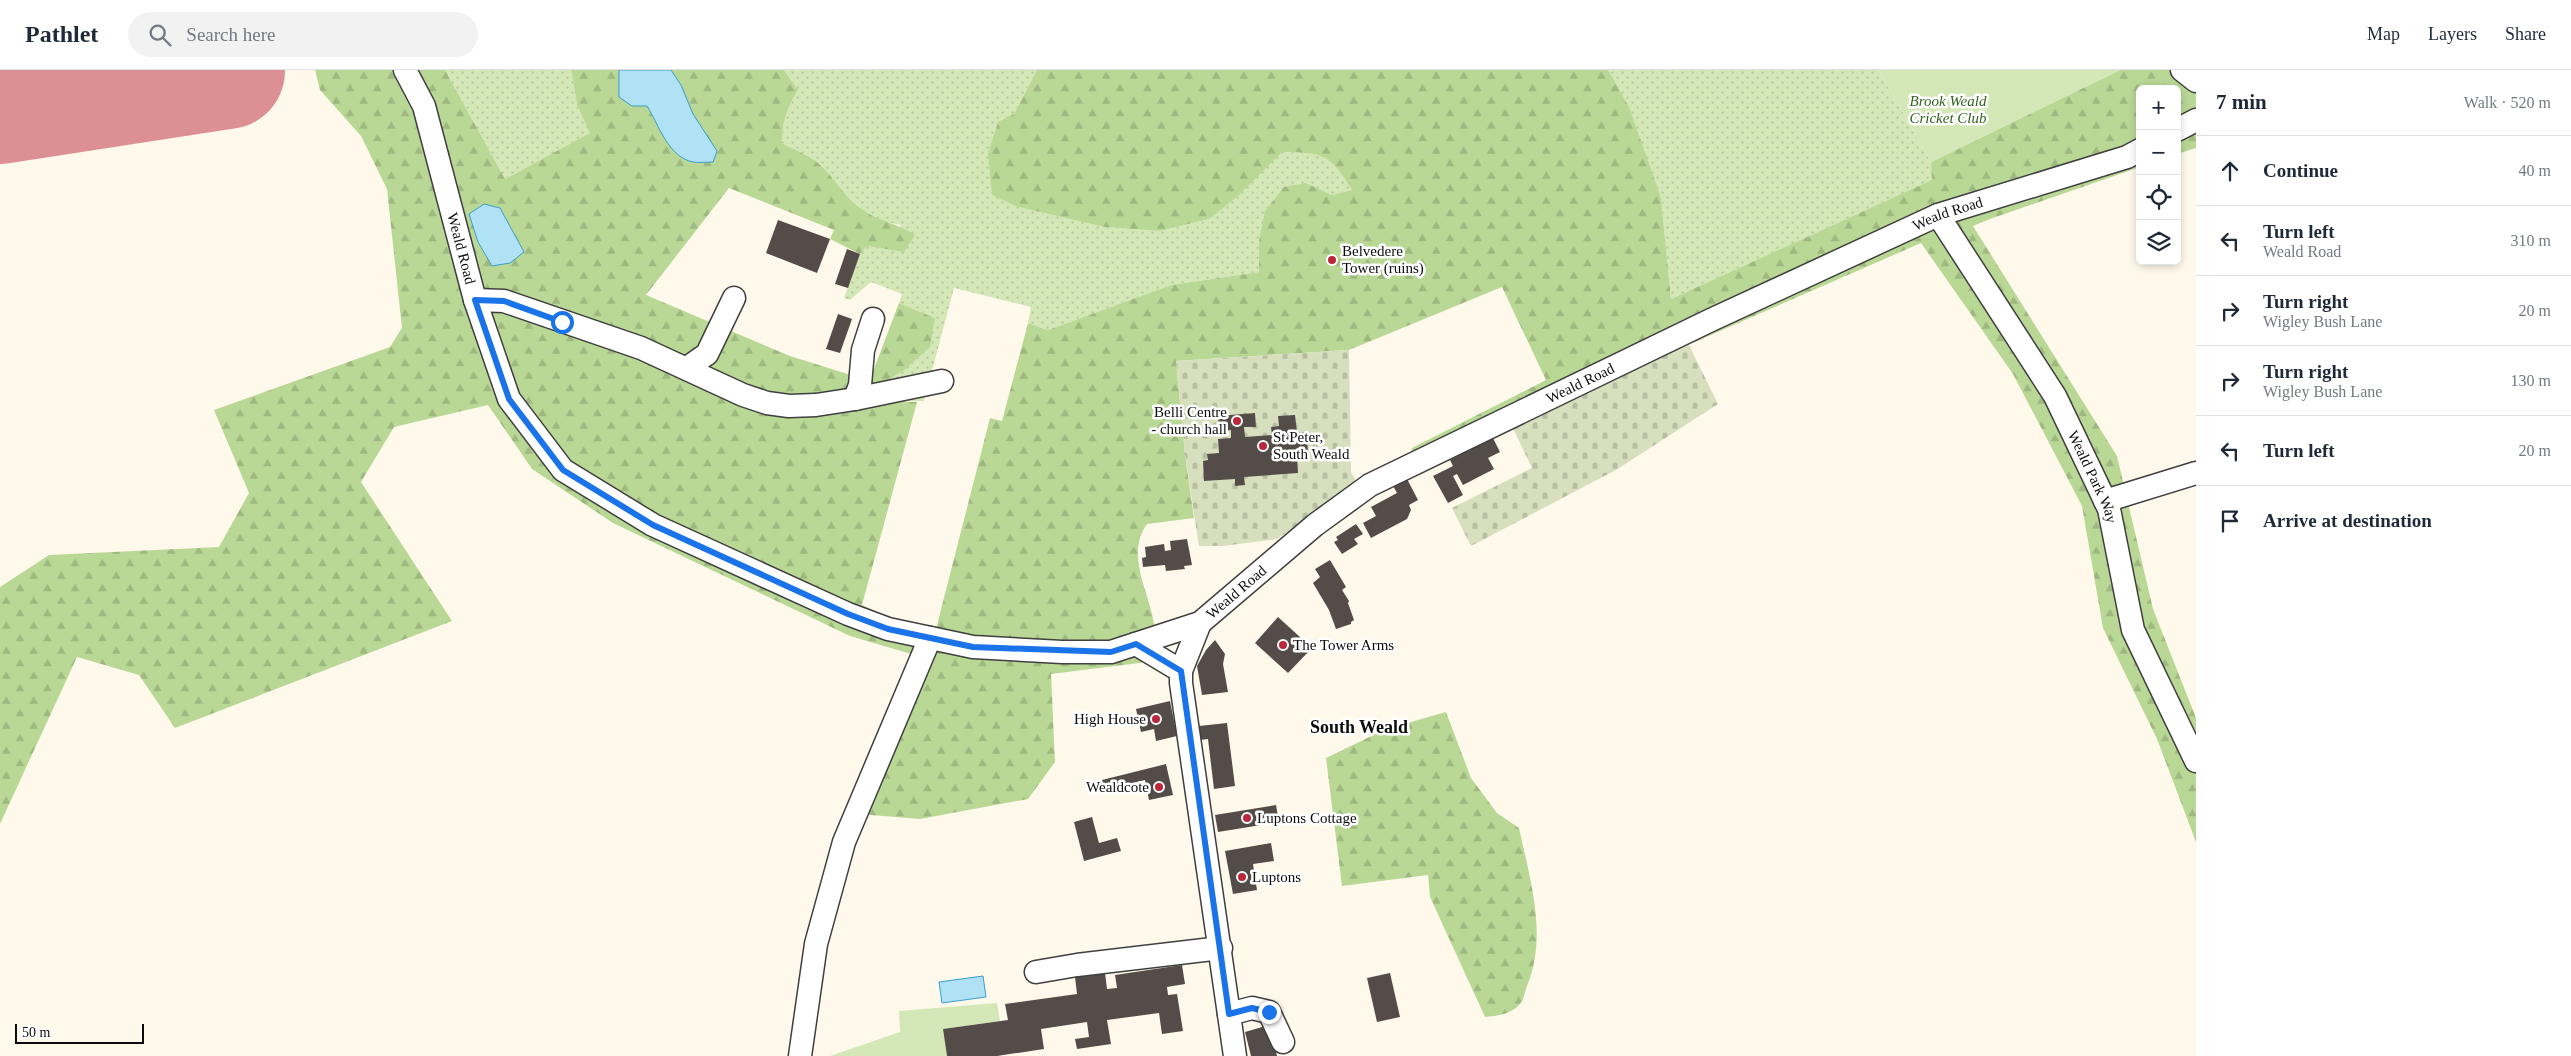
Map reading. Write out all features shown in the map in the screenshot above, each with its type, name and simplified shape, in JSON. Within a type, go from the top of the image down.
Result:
[{"type":"street","name":"Weald Road","points":[[405,70],[424,106],[475,300],[509,399],[563,470],[653,525],[848,614],[888,629],[973,647],[1062,652],[1111,652],[1200,623],[1314,525],[1370,485],[1711,320],[1938,215],[2127,157],[2136,152]]},
{"type":"street","points":[[2182,70],[2196,81]]},
{"type":"street","points":[[2181,128],[2196,120]]},
{"type":"street","name":"Weald Park Way","points":[[1938,215],[2055,396],[2109,509],[2133,630],[2196,761]]},
{"type":"street","points":[[687,368],[707,354],[734,298]]},
{"type":"street","points":[[475,300],[504,301],[642,348],[743,395],[767,403],[789,406],[855,399],[942,380]]},
{"type":"street","points":[[855,399],[860,385],[863,350],[873,319]]},
{"type":"street","points":[[2105,501],[2196,473]]},
{"type":"street","points":[[1200,623],[1181,671],[1235,1056]]},
{"type":"street","points":[[800,1056],[816,944],[844,842],[930,638]]},
{"type":"street","points":[[1136,644],[1181,671]]},
{"type":"street","points":[[1036,972],[1077,965],[1221,948]]},
{"type":"street","points":[[1229,1014],[1252,1008],[1269,1012],[1282,1042]]},
{"type":"green space","points":[[315,70],[445,70],[505,179],[590,133],[577,105],[571,70],[784,70],[798,90],[786,115],[782,143],[819,163],[847,196],[866,212],[915,235],[904,252],[867,246],[860,254],[830,239],[834,230],[729,188],[646,295],[790,356],[854,376],[864,366],[874,369],[899,303],[935,318],[930,347],[903,371],[885,382],[885,402],[917,402],[862,605],[897,621],[936,629],[990,418],[1002,421],[1028,323],[1048,330],[1171,285],[1259,272],[1259,241],[1265,211],[1284,187],[1306,183],[1332,195],[1352,190],[1331,162],[1324,158],[1307,153],[1282,152],[1238,196],[1209,219],[1161,231],[1104,227],[1018,207],[992,195],[988,154],[998,122],[1014,114],[1037,70],[1608,70],[1629,107],[1661,198],[1671,299],[1932,180],[1931,162],[2120,70],[2196,70],[2196,148],[2181,153],[2181,85],[2136,85],[2136,168],[1973,226],[2117,456],[2153,609],[2196,718],[2196,842],[2157,739],[2103,628],[2082,506],[2013,374],[1921,243],[1688,345],[1683,334],[1408,466],[1412,448],[1546,380],[1502,287],[1349,350],[1176,361],[1185,454],[1194,518],[1147,524],[1141,536],[1138,548],[1138,561],[1154,624],[1153,638],[1147,662],[1051,674],[1055,762],[1028,799],[920,819],[859,814],[911,654],[850,636],[613,523],[532,469],[488,405],[394,427],[361,482],[452,621],[175,728],[139,675],[77,657],[0,824],[0,587],[49,555],[219,547],[249,493],[214,410],[390,347],[402,328],[387,189],[361,136],[320,90]]},
{"type":"green space","points":[[445,70],[571,70],[577,105],[591,133],[505,179]]},
{"type":"green space","points":[[784,70],[1037,70],[1014,114],[1018,207],[1104,227],[1162,231],[1209,219],[1281,152],[1316,154],[1324,157],[1337,168],[1352,190],[1332,195],[1306,183],[1259,241],[1259,272],[1171,285],[1048,330],[1028,323],[1031,307],[954,288],[924,401],[884,402],[885,382],[903,371],[935,318],[899,303],[902,294],[871,282],[850,300],[844,298],[860,254],[867,246],[884,248],[901,225],[885,222],[865,212],[839,189],[822,165],[782,143],[786,115],[798,90]]},
{"type":"green space","points":[[1608,70],[1879,70],[1931,162],[1933,180],[1671,299],[1661,198]]},
{"type":"green space","name":"Brook Weald Cricket Club","points":[[1879,70],[2120,70],[1931,162]]},
{"type":"green space","points":[[1683,333],[1718,404],[1616,470],[1471,546],[1452,508],[1532,468],[1508,418]]},
{"type":"green space","points":[[1349,350],[1351,472],[1357,483],[1277,539],[1223,546],[1199,546],[1185,454],[1176,361]]},
{"type":"green space","points":[[1446,712],[1471,778],[1497,813],[1519,828],[1532,887],[1537,927],[1533,967],[1520,1004],[1509,1012],[1494,1016],[1485,1017],[1430,897],[1428,875],[1342,886],[1326,758],[1386,729]]},
{"type":"green space","points":[[997,1003],[1000,1021],[943,1029],[947,1056],[830,1056],[900,1032],[899,1011]]},
{"type":"water","points":[[619,70],[671,70],[681,85],[693,114],[717,151],[713,162],[693,162],[677,154],[665,139],[647,106],[632,106],[619,97]]},
{"type":"water","points":[[484,204],[500,208],[524,252],[510,263],[492,266],[478,242],[469,214]]},
{"type":"water","points":[[983,976],[986,997],[942,1003],[939,982]]},
{"type":"building","points":[[778,220],[830,239],[817,273],[766,253]]},
{"type":"building","points":[[847,249],[860,254],[848,288],[835,284]]},
{"type":"building","points":[[838,314],[852,319],[840,353],[826,349]]},
{"type":"building","name":"St Peter, South Weald","points":[[1255,413],[1256,427],[1244,427],[1245,437],[1272,435],[1271,427],[1279,426],[1278,416],[1295,415],[1297,433],[1307,432],[1308,455],[1297,456],[1298,473],[1244,477],[1245,485],[1235,486],[1235,479],[1204,481],[1203,461],[1208,460],[1207,454],[1219,453],[1218,439],[1231,438],[1231,430],[1219,431],[1218,416]]},
{"type":"building","points":[[1493,438],[1500,452],[1488,458],[1494,469],[1463,485],[1457,474],[1453,476],[1463,495],[1448,503],[1433,476],[1453,466],[1450,460]]},
{"type":"building","points":[[1406,477],[1418,500],[1409,505],[1411,510],[1407,519],[1371,538],[1363,523],[1376,516],[1371,507],[1397,493],[1392,484]]},
{"type":"building","points":[[1356,524],[1363,534],[1354,539],[1358,544],[1342,554],[1334,542],[1338,540],[1336,537]]},
{"type":"building","points":[[1187,539],[1192,565],[1184,566],[1185,569],[1166,571],[1165,565],[1143,567],[1142,558],[1146,557],[1145,547],[1164,544],[1165,551],[1171,550],[1170,541]]},
{"type":"building","points":[[1330,560],[1346,587],[1342,590],[1349,601],[1354,620],[1351,624],[1336,629],[1329,610],[1313,583],[1320,577],[1315,569]]},
{"type":"building","name":"The Tower Arms","points":[[1278,617],[1312,648],[1288,673],[1255,643]]},
{"type":"building","points":[[1215,640],[1225,654],[1223,664],[1228,692],[1202,695],[1197,666],[1206,650]]},
{"type":"building","name":"High House","points":[[1170,701],[1177,736],[1156,741],[1154,729],[1141,732],[1136,709]]},
{"type":"building","points":[[1227,723],[1235,786],[1214,789],[1208,739],[1200,740],[1199,726]]},
{"type":"building","name":"Wealdcote","points":[[1166,764],[1173,795],[1149,800],[1145,780],[1096,792],[1094,782]]},
{"type":"building","name":"Luptons Cottage","points":[[1276,805],[1279,822],[1218,832],[1215,815]]},
{"type":"building","points":[[1092,817],[1099,843],[1117,838],[1121,851],[1084,861],[1074,822]]},
{"type":"building","name":"Luptons","points":[[1271,843],[1274,861],[1253,864],[1257,890],[1233,894],[1225,851]]},
{"type":"building","points":[[1182,965],[1185,984],[1167,987],[1168,995],[1177,994],[1183,1031],[1162,1034],[1159,1013],[1107,1020],[1111,1044],[1077,1049],[1075,1039],[1089,1037],[1087,1022],[1041,1029],[1044,1049],[997,1056],[947,1056],[943,1029],[1008,1020],[1005,1004],[1077,994],[1075,977],[1105,973],[1107,989],[1117,988],[1115,975]]},
{"type":"building","points":[[1390,973],[1400,1017],[1377,1022],[1367,978]]},
{"type":"building","points":[[1269,1025],[1277,1056],[1251,1056],[1245,1032]]},
{"type":"runway","points":[[0,106],[227,71]]},
{"type":"place","name":"Belvedere Tower (ruins)","points":[[1332,260]]},
{"type":"place","name":"Belli Centre - church hall","points":[[1237,421]]},
{"type":"place","name":"St Peter, South Weald","points":[[1263,446]]},
{"type":"place","name":"The Tower Arms","points":[[1283,645]]},
{"type":"place","name":"High House","points":[[1156,719]]},
{"type":"place","name":"Wealdcote","points":[[1159,787]]},
{"type":"place","name":"Luptons Cottage","points":[[1247,818]]},
{"type":"place","name":"Luptons","points":[[1242,877]]},
{"type":"district","name":"South Weald","points":[[1359,727]]},
{"type":"route","points":[[562,322],[504,301],[475,300],[509,399],[563,470],[653,525],[848,614],[888,629],[973,647],[1062,652],[1111,652],[1136,644],[1181,671],[1181,683],[1221,948],[1229,1014],[1252,1008],[1269,1012]]}]
